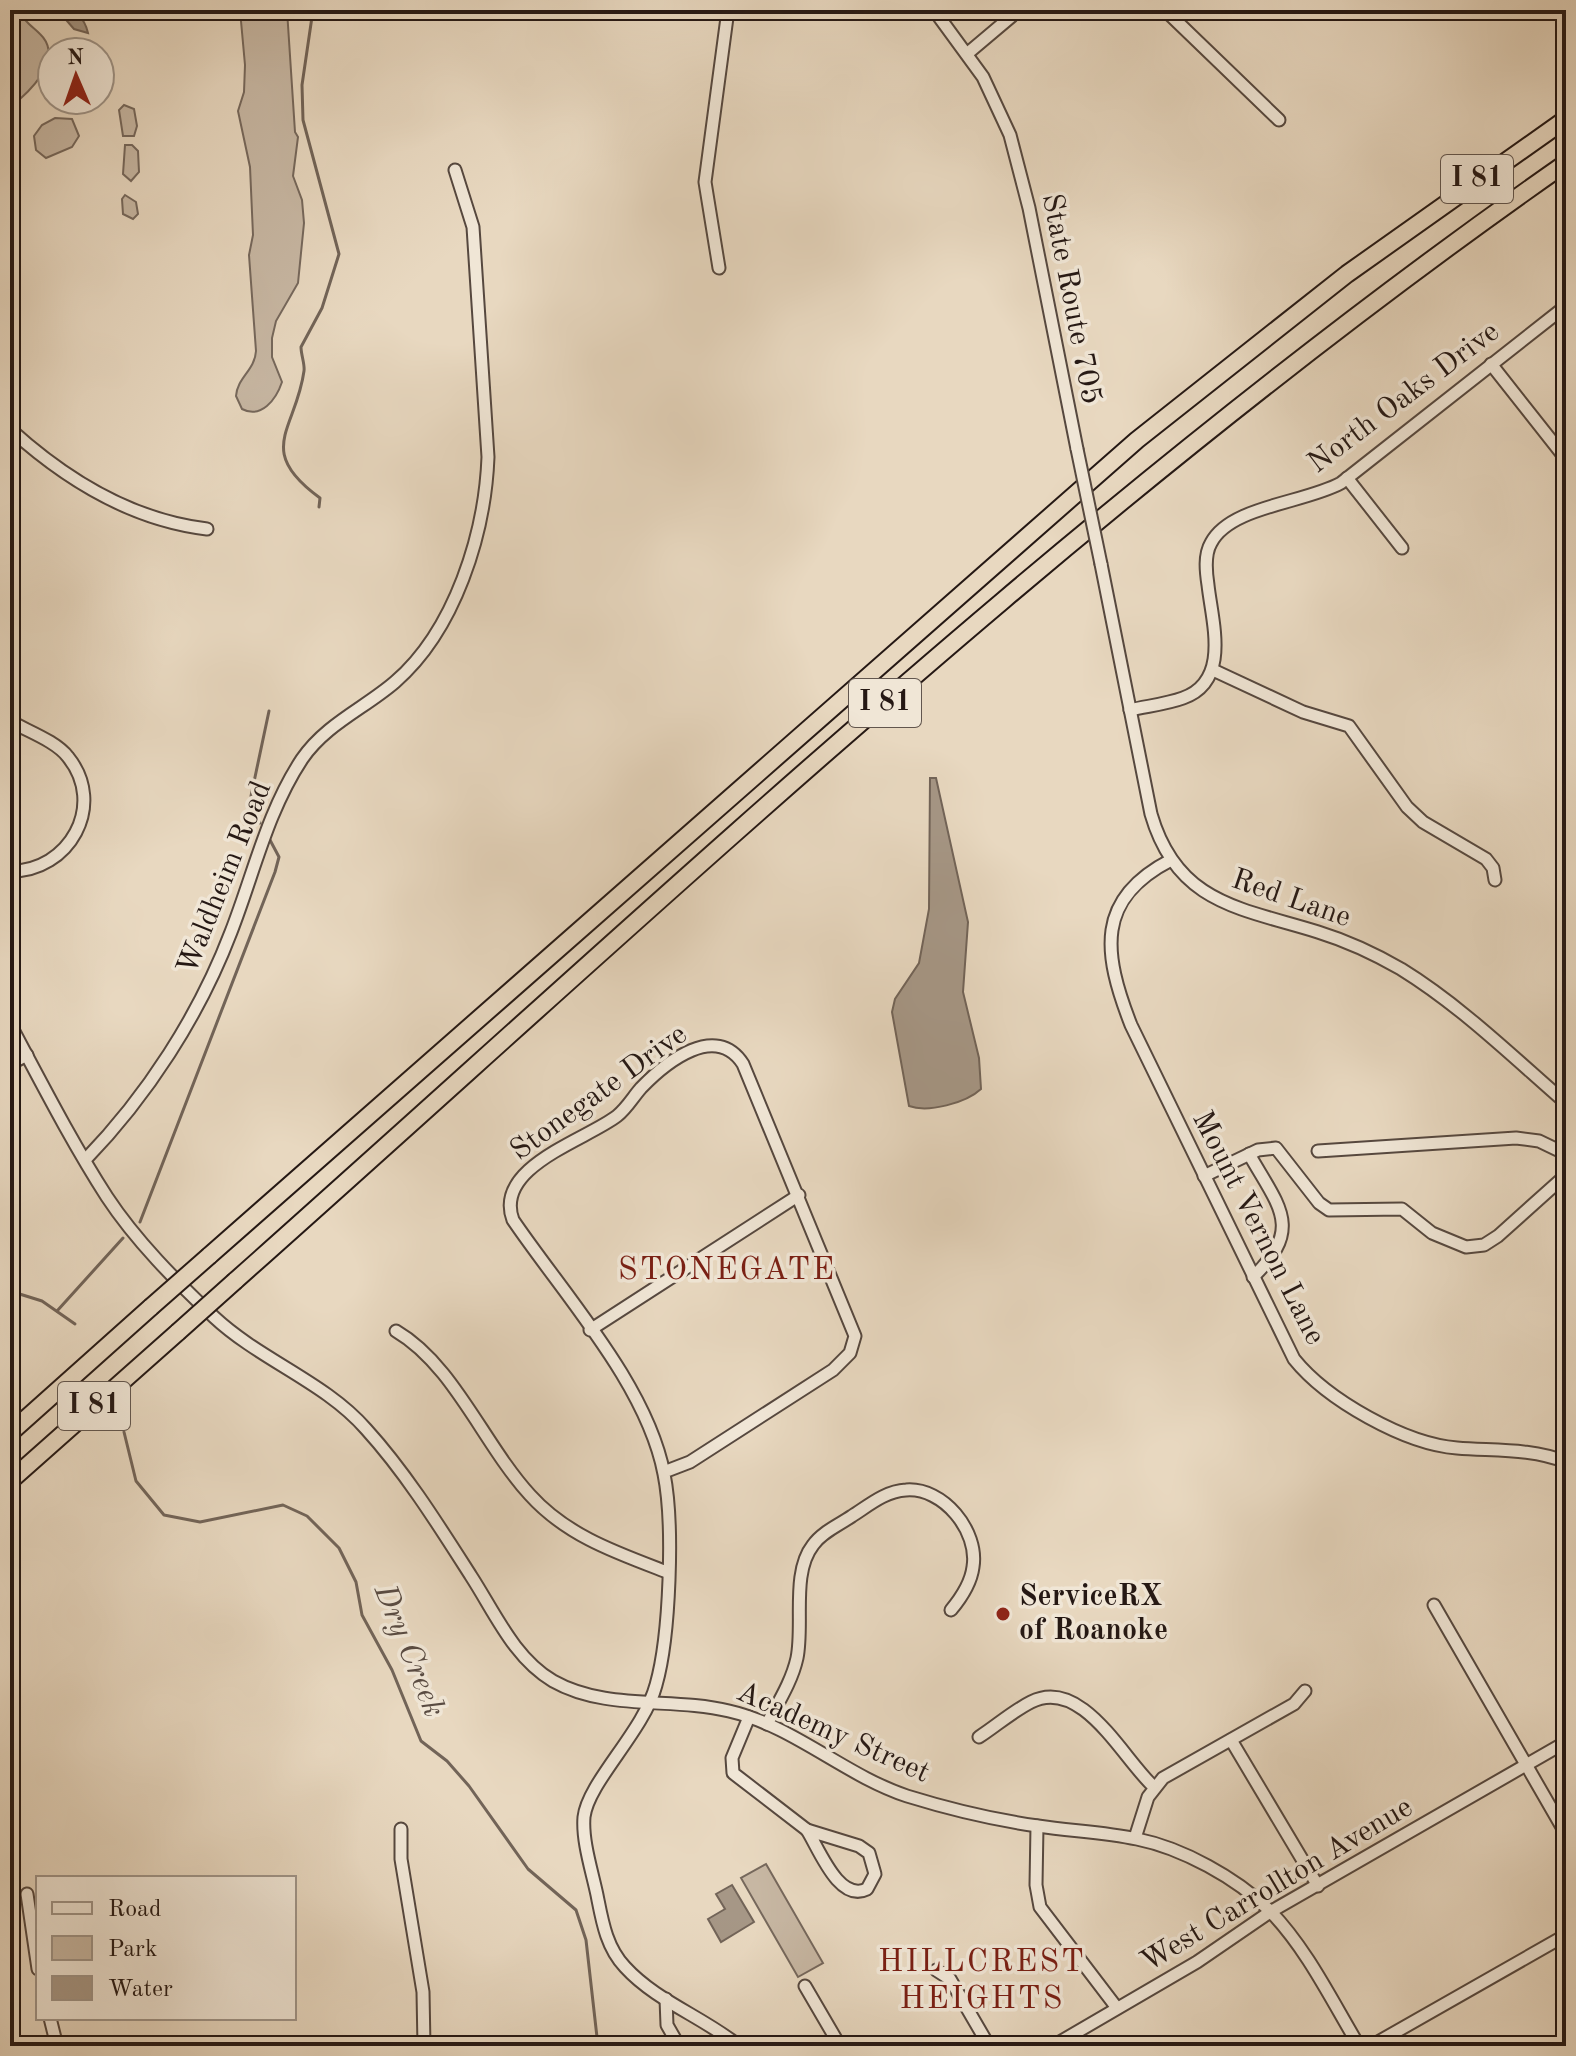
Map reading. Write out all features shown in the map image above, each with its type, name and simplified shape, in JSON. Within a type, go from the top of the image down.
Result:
[{"type":"highway","name":"I 81","points":[[10,1433],[1137,440],[1347,274],[1566,119]]},
{"type":"highway","name":"I 81","points":[[10,1481],[903,686],[1262,389],[1566,163]]},
{"type":"street","points":[[719,268],[705,182],[728,10]]},
{"type":"street","points":[[934,10],[968,53],[1019,10]]},
{"type":"street","points":[[1165,10],[1279,120]]},
{"type":"street","name":"State Route 705","points":[[968,53],[1000,109],[1019,162],[1101,564]]},
{"type":"street","name":"Waldheim Road","points":[[85,1160],[115,1130],[184,1031],[208,988],[232,931],[274,809],[303,757],[337,722],[369,702],[417,661],[449,607],[465,570],[487,486],[488,457],[473,227],[455,170]]},
{"type":"street","name":"North Oaks Drive","points":[[1213,670],[1216,652],[1206,567],[1210,544],[1239,517],[1323,493],[1347,478],[1566,306]]},
{"type":"street","points":[[1491,364],[1566,459]]},
{"type":"street","points":[[10,429],[32,449],[104,497],[152,517],[207,529]]},
{"type":"street","points":[[1347,478],[1402,548]]},
{"type":"street","name":"Red Lane","points":[[1101,564],[1151,814],[1171,860],[1186,879],[1217,900],[1346,942],[1401,970],[1467,1017],[1566,1103]]},
{"type":"street","points":[[1130,710],[1186,698],[1201,686],[1213,670],[1303,712],[1349,726],[1407,807],[1423,822],[1486,859],[1493,868],[1495,880]]},
{"type":"street","points":[[10,721],[66,753],[80,774],[84,805],[69,847],[53,861],[25,871],[10,871]]},
{"type":"street","name":"Mount Vernon Lane","points":[[1171,860],[1124,894],[1113,917],[1114,954],[1131,1025],[1294,1359],[1314,1381],[1402,1434],[1435,1445],[1535,1453],[1566,1462]]},
{"type":"street","name":"Academy Street","points":[[10,1024],[85,1160],[126,1223],[216,1319],[258,1352],[329,1398],[365,1428],[430,1515],[530,1663],[569,1688],[614,1700],[705,1706],[749,1717],[884,1788],[1037,1826],[1135,1838],[1206,1867],[1270,1912],[1312,1969],[1359,2046]]},
{"type":"street","name":"Stonegate Drive","points":[[664,1472],[703,1453],[833,1370],[850,1353],[855,1336],[853,1324],[740,1059],[717,1044],[698,1046],[646,1083],[620,1114],[579,1135],[521,1178],[511,1194],[513,1220],[637,1399],[664,1472],[669,1522],[663,1646],[651,1702],[636,1733],[591,1794],[584,1826],[608,1939],[622,1964],[666,1999],[737,2046]]},
{"type":"street","points":[[10,1064],[27,1055]]},
{"type":"street","points":[[1318,1151],[1516,1138],[1539,1141],[1566,1154]]},
{"type":"street","points":[[1204,1176],[1267,1147],[1278,1149],[1319,1203],[1329,1210],[1402,1209],[1432,1233],[1466,1247],[1484,1245],[1498,1236],[1566,1175]]},
{"type":"street","points":[[1249,1154],[1283,1218],[1285,1233],[1271,1260],[1253,1277]]},
{"type":"street","points":[[590,1330],[799,1195]]},
{"type":"street","points":[[396,1331],[426,1351],[518,1482],[548,1512],[596,1545],[667,1572]]},
{"type":"street","points":[[767,1724],[796,1663],[808,1553],[822,1535],[882,1497],[904,1490],[929,1493],[942,1500],[963,1527],[971,1544],[974,1565],[965,1590],[951,1610]]},
{"type":"street","points":[[1434,1605],[1566,1834]]},
{"type":"street","points":[[1135,1838],[1154,1787],[1173,1772],[1294,1704],[1305,1691]]},
{"type":"street","points":[[979,1737],[1032,1701],[1050,1698],[1072,1701],[1092,1715],[1154,1787]]},
{"type":"street","points":[[749,1717],[732,1758],[733,1773],[807,1830],[859,1846],[869,1853],[875,1874],[867,1889],[856,1893],[844,1888],[807,1830]]},
{"type":"street","points":[[1231,1740],[1318,1886]]},
{"type":"street","name":"West Carrollton Avenue","points":[[1053,2046],[1197,1962],[1270,1912],[1566,1742]]},
{"type":"street","points":[[1037,1826],[1036,1885],[1040,1907],[1117,2008]]},
{"type":"street","points":[[401,1829],[401,1859],[422,1977],[424,2046]]},
{"type":"street","points":[[27,1894],[36,1955]]},
{"type":"street","points":[[1371,2046],[1566,1935]]},
{"type":"street","points":[[936,1970],[950,1979],[989,2046]]},
{"type":"street","points":[[805,1986],[840,2046]]},
{"type":"street","points":[[666,1999],[667,2025],[679,2046]]},
{"type":"street","points":[[50,2020],[57,2046]]},
{"type":"green space","points":[[10,10],[20,10],[42,36],[36,36],[36,82],[20,99],[10,94]]},
{"type":"green space","points":[[240,10],[287,10],[295,132],[298,137],[293,176],[302,200],[304,223],[298,283],[276,321],[272,338],[272,357],[282,382],[272,401],[255,412],[242,409],[236,396],[239,384],[253,364],[256,351],[249,255],[253,235],[250,167],[238,111],[244,92],[245,65]]},
{"type":"green space","points":[[124,105],[134,109],[137,126],[134,136],[123,136],[119,110]]},
{"type":"green space","points":[[55,118],[72,119],[79,136],[72,147],[46,158],[36,150],[34,136],[42,125]]},
{"type":"green space","points":[[125,145],[132,145],[138,151],[139,172],[131,181],[123,174]]},
{"type":"green space","points":[[125,195],[136,202],[138,214],[133,219],[123,214],[122,199]]},
{"type":"green space","points":[[766,1864],[823,1963],[798,1977],[741,1878]]},
{"type":"water","points":[[62,10],[80,17],[88,33],[74,29],[60,13]]},
{"type":"water","points":[[930,778],[936,778],[968,922],[963,992],[979,1058],[981,1089],[957,1102],[917,1108],[909,1106],[892,1012],[895,999],[919,963],[929,909]]},
{"type":"water","points":[[732,1885],[754,1922],[721,1942],[708,1919],[725,1909],[716,1894]]},
{"type":"waterway","points":[[313,10],[302,85],[303,120],[339,254],[322,308],[301,347],[304,371],[284,439],[284,452],[300,481],[320,498],[319,507]]},
{"type":"waterway","points":[[260,823],[251,796],[269,711]]},
{"type":"waterway","points":[[140,1222],[275,872],[279,857],[270,840]]},
{"type":"waterway","points":[[57,1311],[123,1238]]},
{"type":"waterway","name":"Dry Creek","points":[[10,1291],[42,1301],[75,1324]]},
{"type":"waterway","name":"Dry Creek","points":[[124,1432],[136,1481],[164,1515],[200,1522],[283,1505],[307,1516],[339,1548],[356,1582],[362,1615],[392,1670],[421,1741],[447,1761],[469,1786],[528,1869],[576,1910],[586,1940],[598,2046]]},
{"type":"place","name":"ServiceRX of Roanoke","points":[[1003,1614]]},
{"type":"district","name":"STONEGATE","points":[[727,1271]]},
{"type":"district","name":"HILLCREST HEIGHTS","points":[[982,1982]]}]
